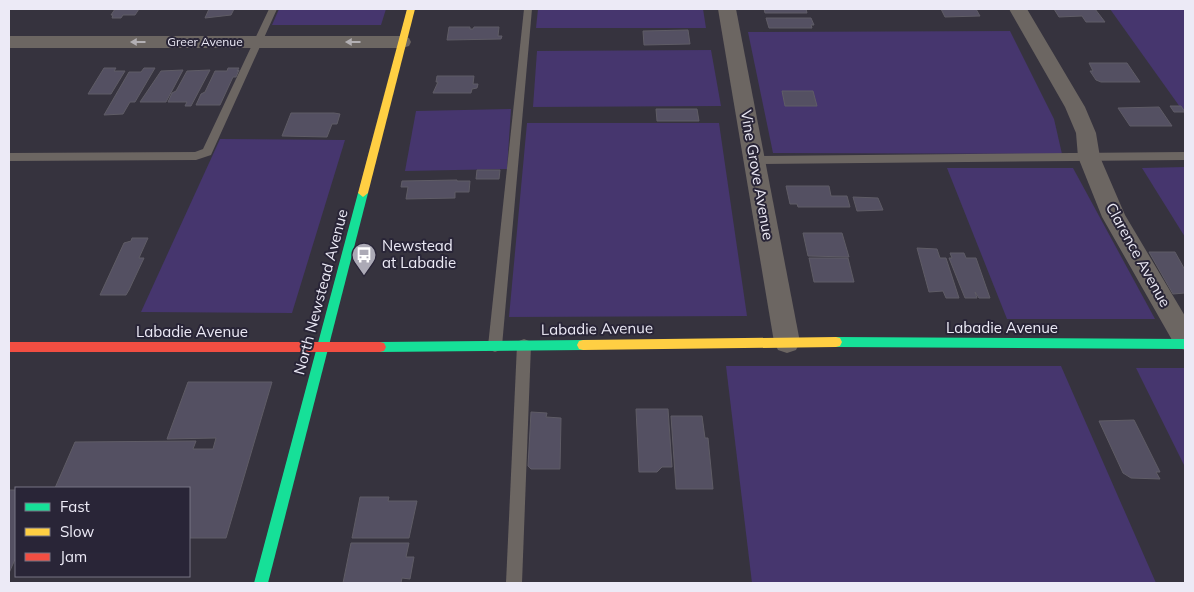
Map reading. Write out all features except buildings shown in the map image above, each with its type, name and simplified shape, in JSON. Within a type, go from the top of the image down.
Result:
[{"type":"street","name":"North Newstead Avenue","points":[[261,583],[411,9]]},
{"type":"street","name":"Vine Grove Avenue","points":[[727,9],[787,342]]},
{"type":"street","name":"Clarence Avenue","points":[[1018,9],[1075,106],[1086,133],[1089,157],[1114,218],[1185,339]]},
{"type":"street","name":"Greer Avenue","points":[[9,42],[402,42]]},
{"type":"street","name":"Labadie Avenue","points":[[9,347],[322,348],[787,342],[1185,344]]},
{"type":"lane","points":[[9,156],[196,156],[208,152],[273,9]]},
{"type":"lane","points":[[495,346],[528,9]]},
{"type":"lane","points":[[754,160],[1185,156]]},
{"type":"lane","points":[[514,583],[524,345]]},
{"type":"shaded area","points":[[279,9],[386,9],[381,25],[272,25]]},
{"type":"shaded area","points":[[538,9],[703,9],[706,28],[536,28]]},
{"type":"shaded area","points":[[1110,9],[1185,9],[1185,114]]},
{"type":"shaded area","points":[[1010,31],[1054,119],[1062,154],[773,153],[748,32]]},
{"type":"shaded area","points":[[711,50],[721,106],[533,107],[537,51]]},
{"type":"shaded area","points":[[511,109],[507,169],[405,171],[416,111]]},
{"type":"shaded area","points":[[527,123],[719,123],[747,316],[509,317]]},
{"type":"shaded area","points":[[220,139],[345,140],[292,313],[141,312]]},
{"type":"shaded area","points":[[1185,167],[1185,237],[1142,168]]},
{"type":"shaded area","points":[[947,168],[1073,168],[1155,319],[1007,319]]},
{"type":"shaded area","points":[[726,366],[1061,366],[1156,583],[752,583]]},
{"type":"shaded area","points":[[1136,368],[1185,368],[1185,467]]},
{"type":"traffic: fast","points":[[261,583],[363,193]]},
{"type":"traffic: fast","points":[[836,342],[1185,344]]},
{"type":"traffic: fast","points":[[380,347],[583,345]]},
{"type":"traffic: slow","points":[[363,193],[411,9]]},
{"type":"traffic: slow","points":[[583,345],[836,342]]},
{"type":"traffic: jam","points":[[9,347],[380,347]]},
{"type":"place","name":"Newstead at Labadie","points":[[364,276]]}]
